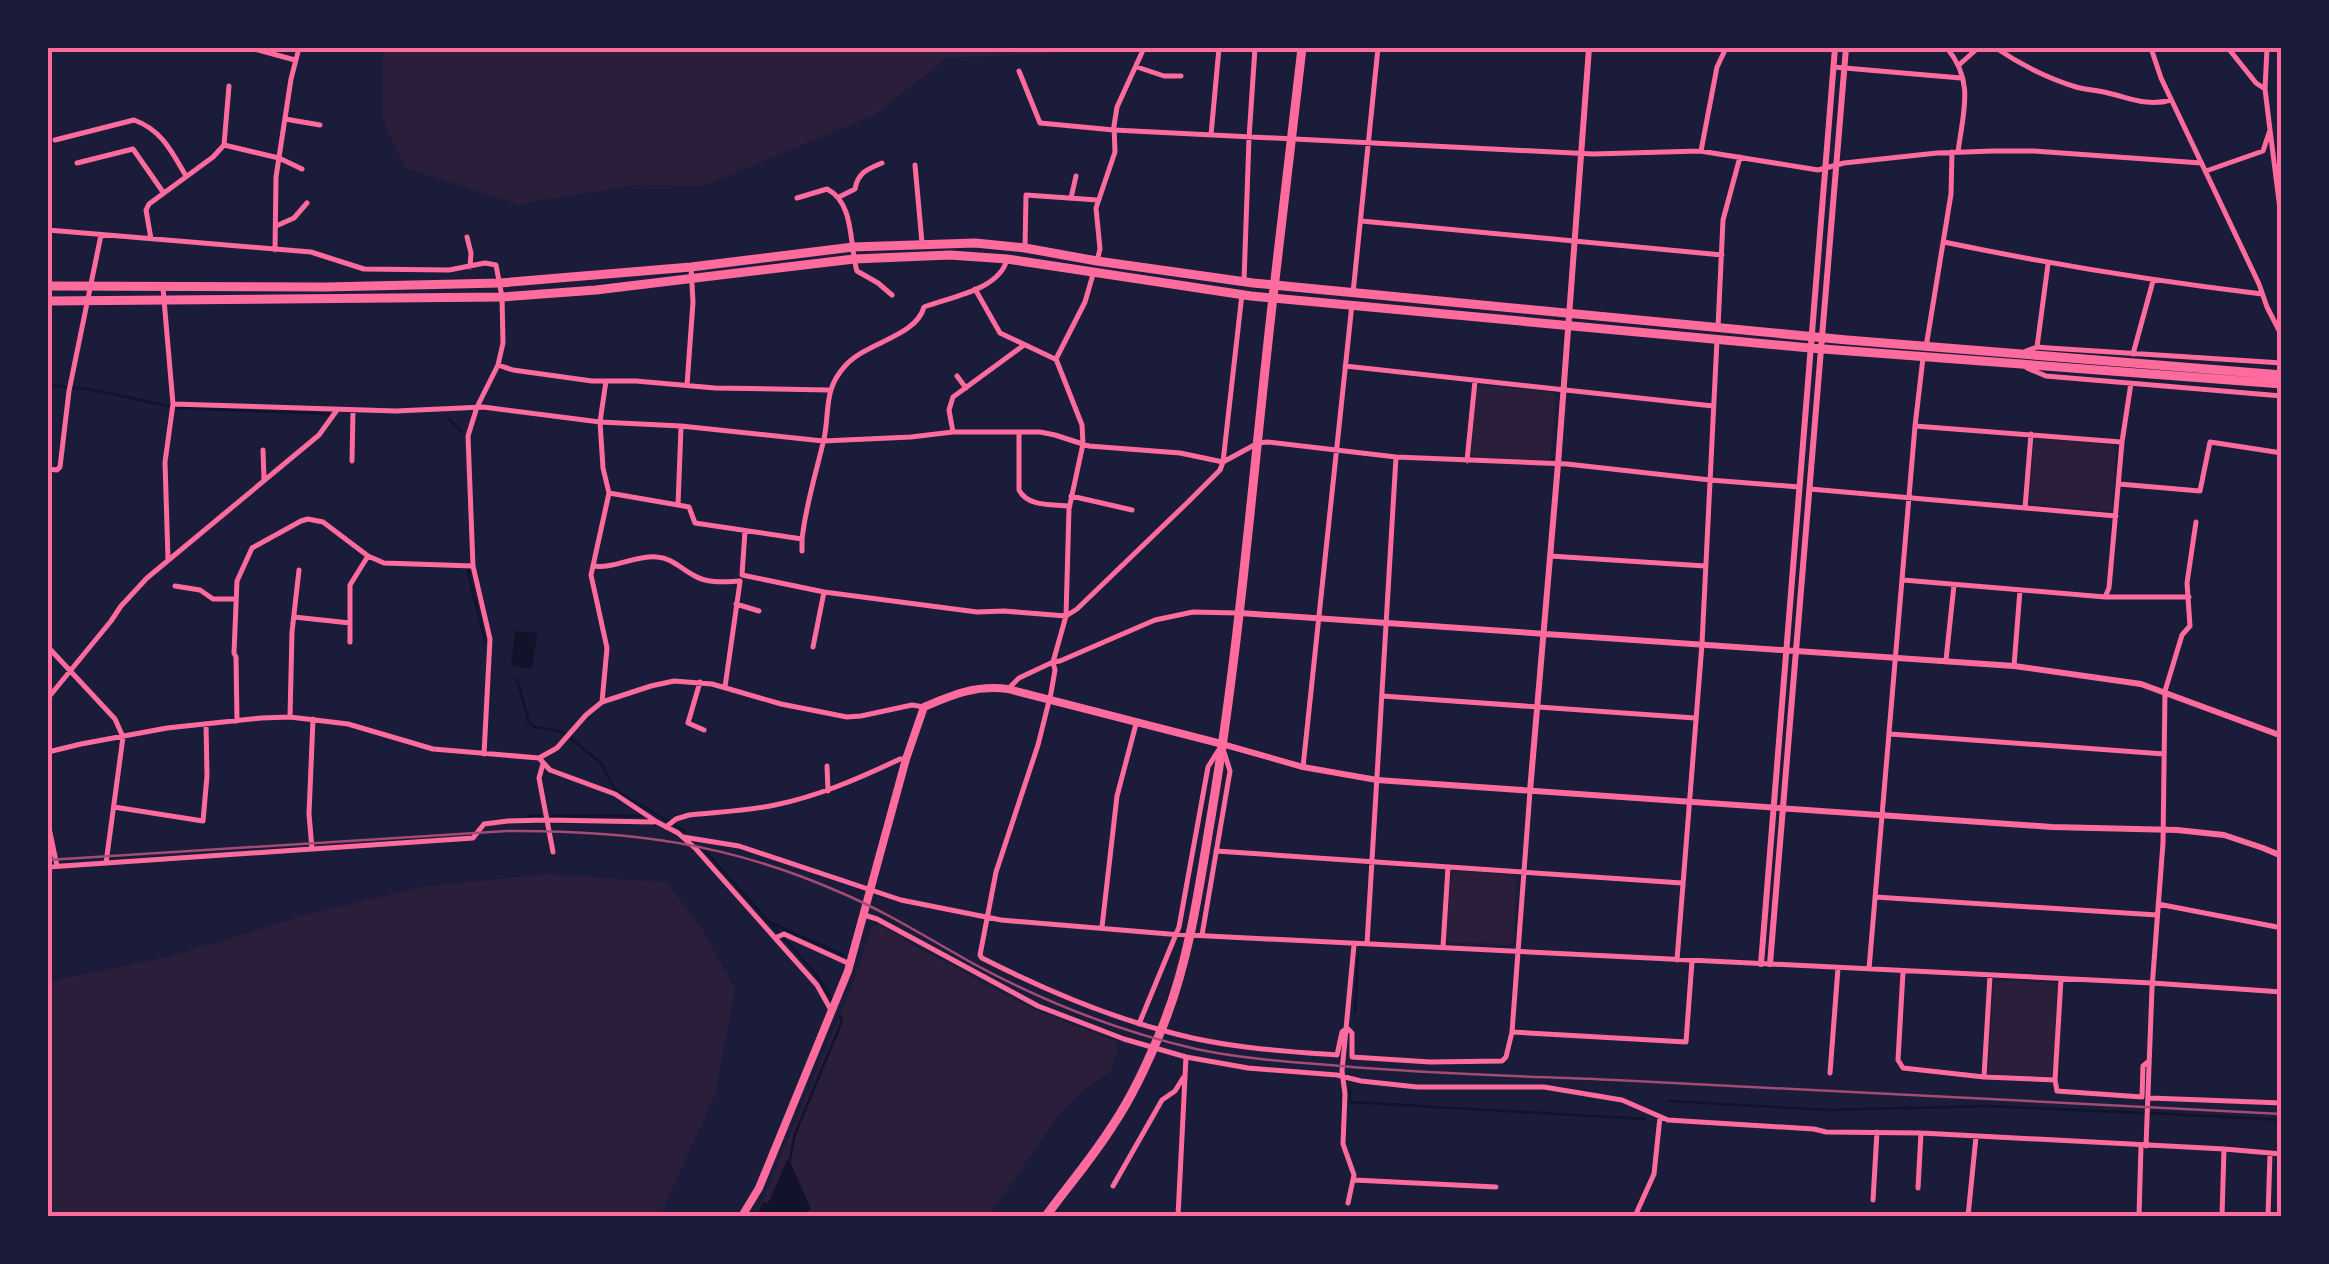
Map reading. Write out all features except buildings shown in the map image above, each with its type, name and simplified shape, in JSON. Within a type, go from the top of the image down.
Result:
[{"type":"main road","points":[[1046,1216],[1132,1096],[1163,1027],[1189,941],[1240,612],[1302,48]]},
{"type":"main road","points":[[48,301],[502,298],[853,247],[975,242],[1352,298],[1568,325],[1816,349],[1925,351]]},
{"type":"main road","points":[[48,286],[500,283],[929,254],[1007,259],[1273,298],[1352,298],[1568,313],[1925,351],[2225,375],[2282,375]]},
{"type":"main road","points":[[2225,375],[2282,384]]},
{"type":"main road","points":[[742,1216],[759,1188],[850,964],[924,707],[982,687],[1008,690],[1222,744]]},
{"type":"street","points":[[251,48],[295,60]]},
{"type":"street","points":[[275,250],[276,177],[299,48]]},
{"type":"street","points":[[1056,359],[1086,302],[1100,249],[1096,208],[1115,152],[1117,107],[1144,48]]},
{"type":"street","points":[[1211,135],[1219,48]]},
{"type":"street","points":[[1244,281],[1255,48]]},
{"type":"street","points":[[1303,767],[1378,48]]},
{"type":"street","points":[[1348,1028],[1352,1034],[1352,1057],[1430,1062],[1502,1061],[1506,1057],[1512,1032],[1590,48]]},
{"type":"street","points":[[1700,151],[1716,66],[1726,48]]},
{"type":"street","points":[[1766,964],[1783,808],[1835,48]]},
{"type":"street","points":[[1816,337],[1846,48]]},
{"type":"street","points":[[1869,970],[1914,426],[1955,152],[1966,107],[1960,64],[1947,48]]},
{"type":"street","points":[[1960,64],[1978,48]]},
{"type":"street","points":[[1996,48],[2022,66],[2077,87],[2139,102],[2171,100]]},
{"type":"street","points":[[2150,48],[2282,336]]},
{"type":"street","points":[[2228,48],[2265,89]]},
{"type":"street","points":[[2266,48],[2265,89],[2282,225]]},
{"type":"street","points":[[1136,67],[1164,76],[1181,76]]},
{"type":"street","points":[[1833,68],[1961,78]]},
{"type":"street","points":[[1019,71],[1040,123],[1114,130],[1580,154],[1700,151],[1818,170],[1955,152],[2034,151],[2201,163]]},
{"type":"street","points":[[151,239],[146,210],[149,204],[213,158],[224,145],[230,86]]},
{"type":"street","points":[[285,119],[320,124]]},
{"type":"street","points":[[55,140],[134,120],[161,135],[186,176]]},
{"type":"street","points":[[2206,171],[2263,150],[2270,130]]},
{"type":"street","points":[[224,145],[279,158],[302,169]]},
{"type":"street","points":[[76,163],[133,150],[163,192]]},
{"type":"street","points":[[1718,327],[1724,214],[1740,158]]},
{"type":"street","points":[[839,197],[855,189],[863,172],[882,163]]},
{"type":"street","points":[[915,166],[922,243]]},
{"type":"street","points":[[1071,198],[1076,176]]},
{"type":"street","points":[[798,198],[827,189],[839,197],[851,230],[857,271],[892,295]]},
{"type":"street","points":[[1026,248],[1026,195],[1098,200]]},
{"type":"street","points":[[276,226],[294,218],[306,203]]},
{"type":"street","points":[[1361,221],[1722,256]]},
{"type":"street","points":[[48,230],[311,252],[364,269],[449,270],[494,263],[502,298],[503,342],[498,365],[468,436],[473,566],[490,639],[484,754]]},
{"type":"street","points":[[48,469],[60,467],[70,387],[101,235]]},
{"type":"street","points":[[467,237],[470,267]]},
{"type":"street","points":[[1944,242],[2048,264],[2262,294]]},
{"type":"street","points":[[802,551],[806,506],[824,442],[829,390],[845,366],[858,354],[917,322],[924,306],[975,288],[1003,272],[1007,259]]},
{"type":"street","points":[[2036,348],[2048,264]]},
{"type":"street","points":[[687,386],[692,273]]},
{"type":"street","points":[[2133,354],[2152,281]]},
{"type":"street","points":[[163,286],[172,406],[166,462],[168,559]]},
{"type":"street","points":[[975,288],[1000,333],[1056,359],[1082,425],[1083,444],[1069,506],[1066,616],[1053,662],[1050,700],[996,872],[981,957],[1056,995],[1179,1035],[1260,1049],[1337,1054],[1342,1032],[1348,1028]]},
{"type":"street","points":[[593,566],[603,568],[660,557],[702,579],[722,583],[741,578],[978,612],[1004,610],[1066,616],[1220,470],[1242,294]]},
{"type":"street","points":[[1677,960],[1702,644],[1718,339]]},
{"type":"street","points":[[952,432],[949,403],[1024,344]]},
{"type":"street","points":[[2282,363],[2036,348],[2018,359],[2046,376],[2282,396]]},
{"type":"street","points":[[498,365],[606,381],[829,390]]},
{"type":"street","points":[[1344,366],[1713,406]]},
{"type":"street","points":[[957,376],[966,388]]},
{"type":"street","points":[[1468,461],[1475,380]]},
{"type":"street","points":[[602,702],[607,648],[591,576],[609,493],[600,422],[606,381]]},
{"type":"street","points":[[2105,597],[2131,383]]},
{"type":"street","points":[[172,406],[337,410],[477,407],[824,442],[952,432],[1019,432],[1055,434],[1083,444],[1180,453],[1223,462],[1267,442],[1396,457],[1558,464],[2116,516]]},
{"type":"street","points":[[48,698],[121,606],[168,559],[320,434],[337,410]]},
{"type":"street","points":[[352,462],[353,410]]},
{"type":"street","points":[[678,504],[681,426]]},
{"type":"street","points":[[1914,426],[2122,442]]},
{"type":"street","points":[[1019,432],[1021,495],[1030,502],[1069,506]]},
{"type":"street","points":[[2025,508],[2031,434]]},
{"type":"street","points":[[2120,484],[2200,491],[2210,442],[2282,453]]},
{"type":"street","points":[[263,450],[264,479]]},
{"type":"street","points":[[1366,944],[1396,457]]},
{"type":"street","points":[[609,493],[690,507],[695,523],[802,539]]},
{"type":"street","points":[[1072,496],[1132,510]]},
{"type":"street","points":[[237,721],[234,599],[237,581],[252,548],[301,520],[323,522],[368,556],[384,563],[473,566]]},
{"type":"street","points":[[2139,1216],[2163,830],[2164,691],[2182,635],[2190,626],[2188,572],[2196,522]]},
{"type":"street","points":[[725,687],[745,531]]},
{"type":"street","points":[[350,642],[350,585],[368,556]]},
{"type":"street","points":[[1550,556],[1705,566]]},
{"type":"street","points":[[290,717],[298,570]]},
{"type":"street","points":[[1903,580],[2105,597],[2189,597]]},
{"type":"street","points":[[1946,660],[1954,585]]},
{"type":"street","points":[[175,586],[200,590],[213,599],[234,599]]},
{"type":"street","points":[[2014,666],[2020,590]]},
{"type":"street","points":[[813,646],[824,592]]},
{"type":"street","points":[[736,604],[760,611]]},
{"type":"street","points":[[1008,690],[1019,678],[1155,620],[1193,612],[1240,612],[2014,666],[2125,681],[2164,691],[2282,736]]},
{"type":"street","points":[[294,617],[350,623]]},
{"type":"street","points":[[48,647],[115,718],[123,736],[106,863]]},
{"type":"street","points":[[1766,964],[1773,808],[1791,650]]},
{"type":"street","points":[[700,682],[688,723],[704,730]]},
{"type":"street","points":[[552,852],[539,778],[541,761],[602,702],[652,686],[700,682],[781,704],[847,716],[912,705],[924,707]]},
{"type":"street","points":[[1382,696],[1695,718]]},
{"type":"street","points":[[48,752],[206,724],[290,717],[313,719],[348,724],[432,749],[541,761],[558,773],[615,794],[657,822]]},
{"type":"street","points":[[312,849],[309,814],[313,719]]},
{"type":"street","points":[[1102,927],[1116,796],[1136,722]]},
{"type":"street","points":[[114,807],[203,821],[208,776],[206,724]]},
{"type":"street","points":[[1890,734],[2164,754]]},
{"type":"street","points":[[1222,744],[1303,767],[1377,780],[2052,827],[2224,835],[2282,856]]},
{"type":"street","points":[[1202,935],[1230,771],[1222,744]]},
{"type":"street","points":[[1140,1024],[1176,934],[1208,767],[1222,744]]},
{"type":"street","points":[[48,867],[473,838],[480,826],[489,822],[670,824],[689,815],[776,805],[828,790],[906,759]]},
{"type":"street","points":[[827,766],[828,790]]},
{"type":"street","points":[[48,823],[57,866]]},
{"type":"street","points":[[670,824],[779,936],[817,985],[832,1012]]},
{"type":"street","points":[[683,837],[739,846],[870,891],[989,918],[1176,934],[2282,992]]},
{"type":"street","points":[[1216,851],[1682,883]]},
{"type":"street","points":[[1443,947],[1448,867]]},
{"type":"street","points":[[1876,897],[2157,914]]},
{"type":"street","points":[[2158,904],[2282,928]]},
{"type":"street","points":[[864,915],[1038,1006],[1124,1040],[1248,1068],[1417,1087],[1544,1087],[1622,1100],[1660,1118],[1826,1132],[2282,1154]]},
{"type":"street","points":[[779,936],[850,964]]},
{"type":"street","points":[[1348,1203],[1354,1180],[1343,1144],[1343,1076],[1354,944]]},
{"type":"street","points":[[1512,1032],[1686,1042],[1692,960]]},
{"type":"street","points":[[1830,1073],[1838,968]]},
{"type":"street","points":[[1902,972],[1898,1060],[1903,1068],[2055,1080]]},
{"type":"street","points":[[1984,1077],[1990,976]]},
{"type":"street","points":[[2061,979],[2057,1091],[2142,1097],[2144,1066],[2149,1061]]},
{"type":"street","points":[[1178,1216],[1186,1057]]},
{"type":"street","points":[[1113,1186],[1162,1100],[1185,1076]]},
{"type":"street","points":[[2149,1098],[2282,1103]]},
{"type":"street","points":[[1635,1216],[1654,1174],[1660,1118]]},
{"type":"street","points":[[1873,1200],[1876,1132]]},
{"type":"street","points":[[1918,1188],[1922,1134]]},
{"type":"street","points":[[1968,1216],[1976,1137]]},
{"type":"street","points":[[2222,1216],[2224,1149]]},
{"type":"street","points":[[2268,1216],[2270,1153]]},
{"type":"street","points":[[1354,1180],[1496,1188]]},
{"type":"shaded area","points":[[383,48],[1070,48],[1061,53],[947,58],[874,115],[703,186],[637,185],[518,204],[405,168],[383,120]]},
{"type":"shaded area","points":[[1481,385],[1554,393],[1550,460],[1479,458],[1471,454],[1476,389]]},
{"type":"shaded area","points":[[2034,438],[2112,445],[2116,451],[2112,509],[2031,504]]},
{"type":"shaded area","points":[[515,631],[537,633],[532,669],[511,666]]},
{"type":"shaded area","points":[[1454,871],[1514,875],[1517,880],[1513,943],[1446,939]]},
{"type":"shaded area","points":[[547,874],[666,882],[702,929],[735,989],[715,1095],[660,1216],[48,1216],[48,982],[175,955],[306,915],[421,887]]},
{"type":"shaded area","points":[[877,925],[1024,1005],[1114,1039],[1118,1051],[1110,1072],[1060,1113],[989,1216],[752,1216],[763,1199],[851,989],[872,926]]},
{"type":"shaded area","points":[[1994,980],[2058,983],[2053,1077],[1988,1074]]},
{"type":"shaded area","points":[[787,1160],[811,1209],[802,1216],[761,1216],[758,1213],[763,1202],[770,1200]]},
{"type":"waterway","points":[[48,385],[94,390],[177,408],[328,414]]},
{"type":"waterway","points":[[449,419],[462,432]]},
{"type":"waterway","points":[[468,570],[485,642]]},
{"type":"waterway","points":[[517,679],[529,723],[563,732],[601,763],[615,790],[685,831]]},
{"type":"waterway","points":[[528,816],[542,816]]},
{"type":"waterway","points":[[552,816],[640,816]]},
{"type":"waterway","points":[[705,851],[815,973],[831,998]]},
{"type":"waterway","points":[[771,923],[843,955]]},
{"type":"waterway","points":[[1355,1012],[1358,957]]},
{"type":"waterway","points":[[789,1164],[795,1134],[842,1021],[840,1017]]},
{"type":"waterway","points":[[1350,1090],[1350,1102],[1645,1119]]},
{"type":"waterway","points":[[1669,1101],[1828,1110],[1988,1106],[2143,1113]]},
{"type":"waterway","points":[[2151,1113],[2282,1120]]},
{"type":"railway","points":[[48,860],[507,831],[635,837],[716,851],[796,875],[872,907],[1054,1003],[1167,1042],[1214,1052],[1409,1071],[2282,1114]]}]
